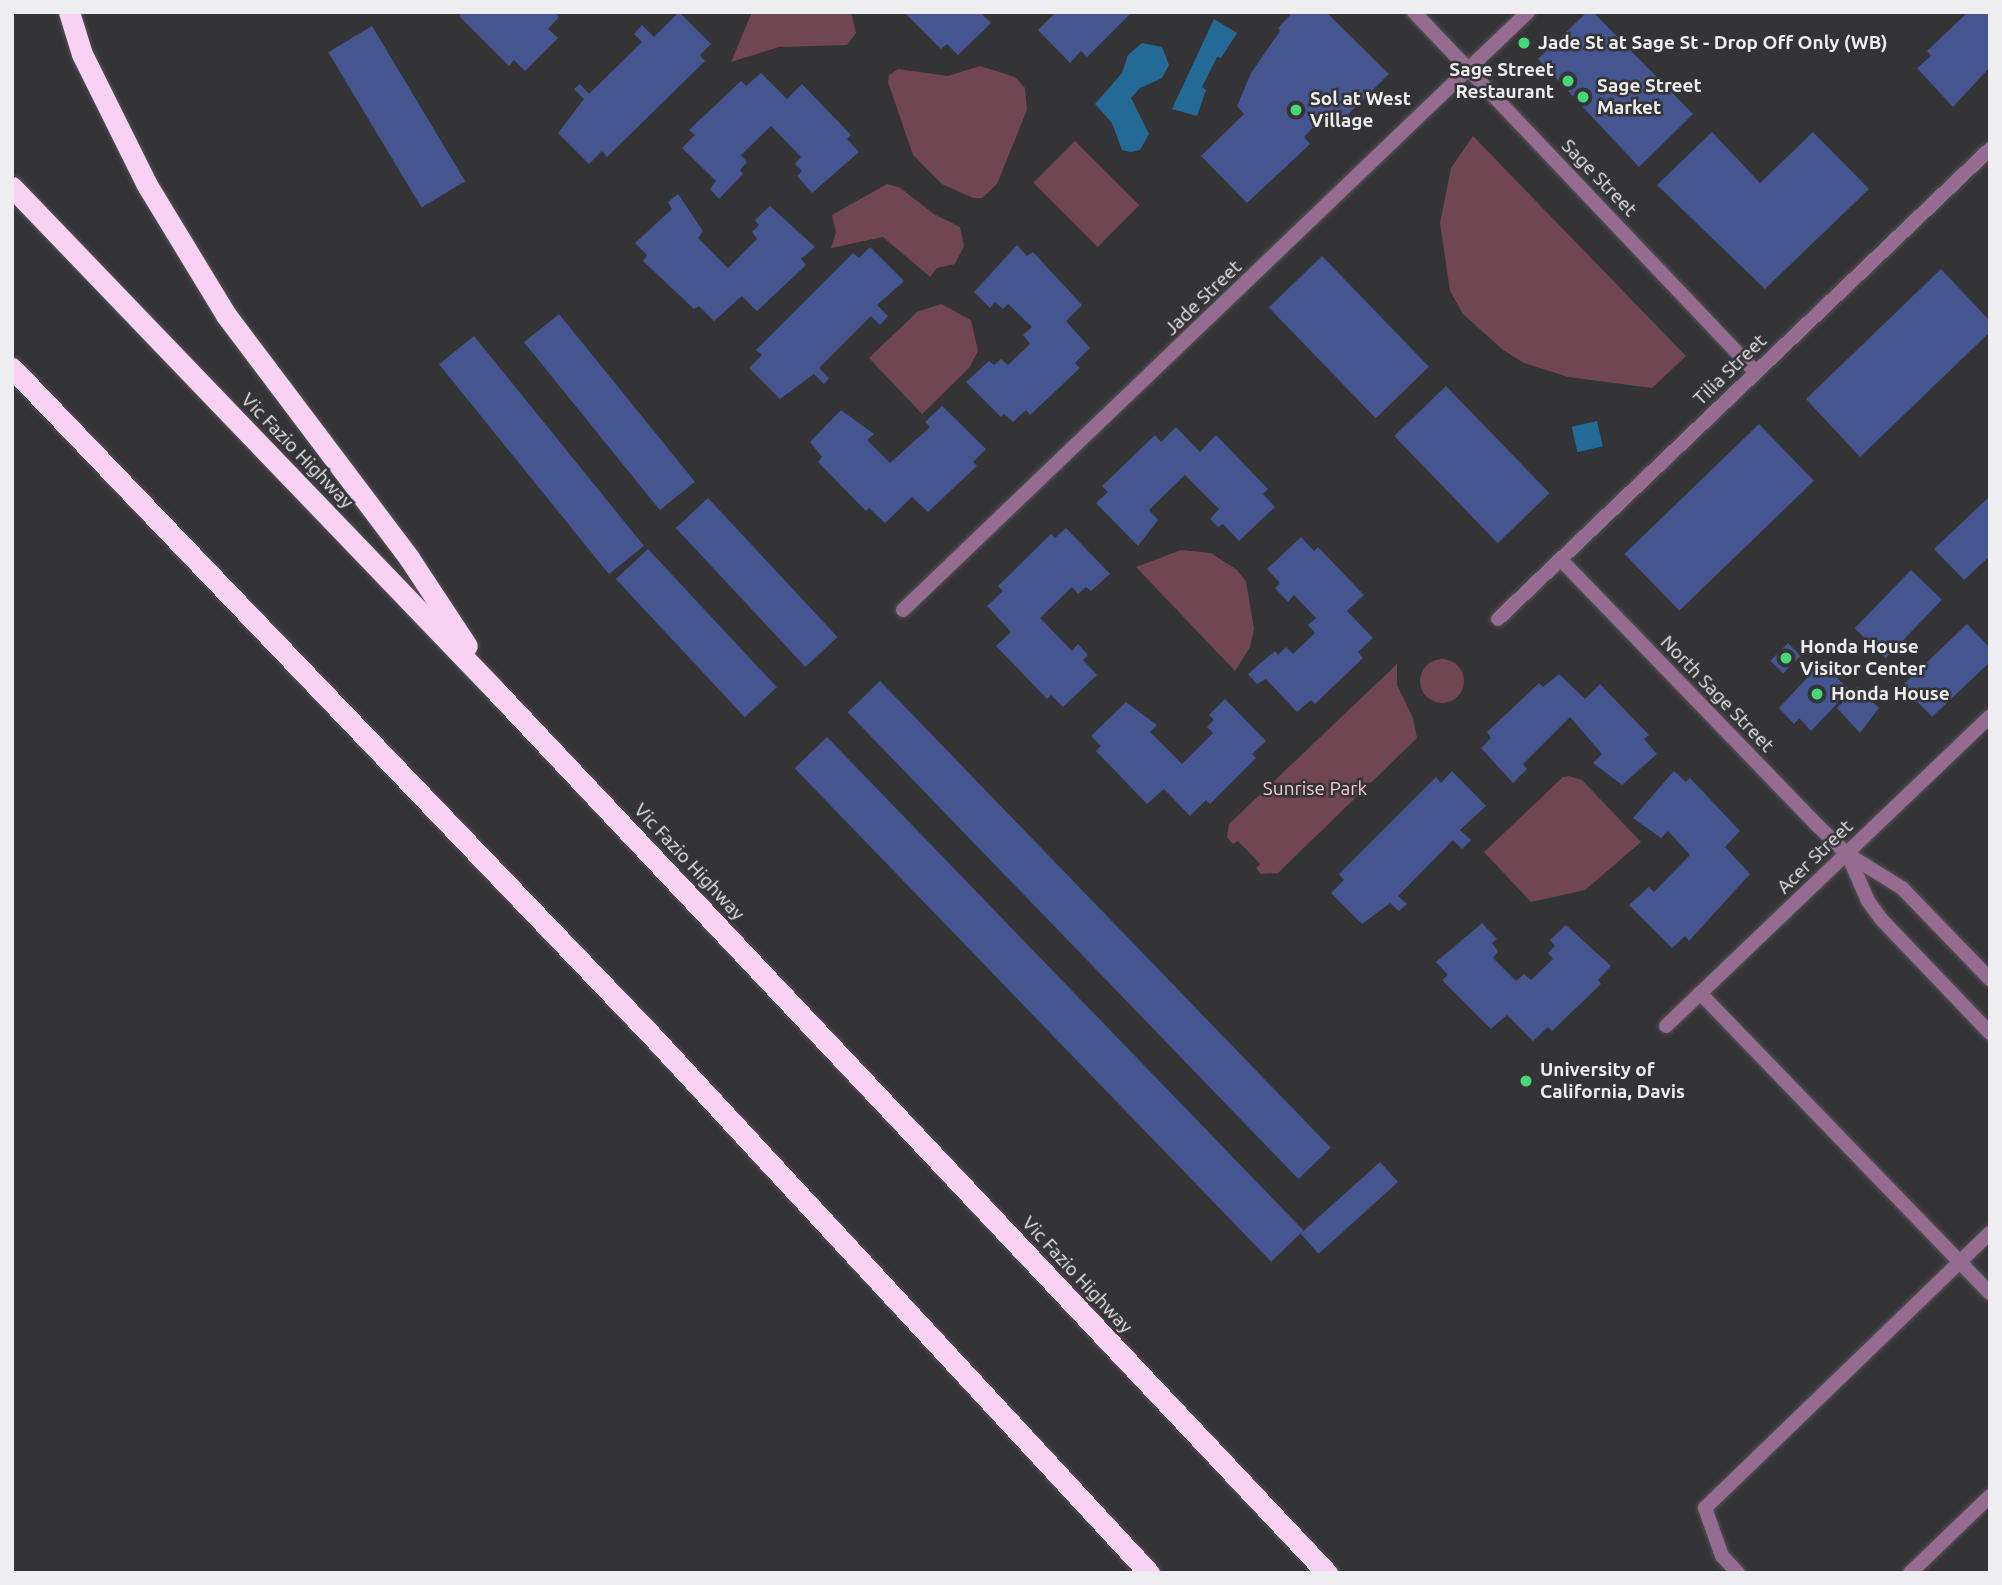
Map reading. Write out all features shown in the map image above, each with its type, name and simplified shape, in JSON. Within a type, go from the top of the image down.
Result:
[{"type":"highway","points":[[69,12],[82,54],[147,185],[226,315],[409,558],[494,689]]},
{"type":"highway","name":"Vic Fazio Highway","points":[[12,187],[494,689],[1327,1573]]},
{"type":"highway","points":[[12,368],[653,1038],[1150,1573]]},
{"type":"street","name":"Sage Street","points":[[1414,12],[1756,372]]},
{"type":"street","name":"Jade Street","points":[[903,610],[1528,12]]},
{"type":"street","name":"Tilia Street","points":[[1498,619],[1990,149]]},
{"type":"street","name":"North Sage Street","points":[[1561,559],[1847,854],[1902,888],[1990,979]]},
{"type":"street","name":"Acer Street","points":[[1667,1026],[1990,716]]},
{"type":"street","name":"North Sage Street","points":[[1847,854],[1881,919],[1990,1033]]},
{"type":"street","points":[[1700,993],[1990,1293]]},
{"type":"street","points":[[1738,1573],[1722,1556],[1706,1508],[1990,1233]]},
{"type":"street","points":[[1910,1573],[1990,1496]]},
{"type":"green space","points":[[752,12],[851,12],[856,33],[847,45],[779,47],[731,62]]},
{"type":"green space","points":[[980,66],[1015,77],[1025,88],[1027,110],[997,184],[982,198],[973,198],[942,184],[913,155],[888,82],[889,75],[898,69],[948,76]]},
{"type":"green space","points":[[1473,136],[1686,356],[1652,388],[1568,377],[1524,363],[1503,350],[1463,314],[1450,291],[1440,223],[1451,168]]},
{"type":"green space","points":[[1075,141],[1139,205],[1098,247],[1033,183]]},
{"type":"green space","points":[[887,184],[899,187],[934,214],[960,227],[964,246],[955,264],[937,268],[930,277],[883,237],[831,248],[836,232],[832,215]]},
{"type":"green space","points":[[941,304],[971,320],[978,351],[969,368],[922,414],[869,358],[917,312]]},
{"type":"green space","points":[[1181,550],[1211,553],[1237,570],[1246,582],[1254,629],[1250,647],[1235,671],[1136,567]]},
{"type":"green space","points":[[1442,659],[1458,665],[1464,681],[1458,697],[1442,703],[1426,697],[1420,681],[1426,665]]},
{"type":"green space","name":"Sunrise Park","points":[[1397,664],[1397,685],[1413,718],[1417,738],[1278,873],[1261,874],[1256,868],[1260,864],[1238,841],[1233,844],[1227,837],[1229,824]]},
{"type":"green space","points":[[1563,777],[1582,780],[1641,842],[1585,890],[1531,902],[1484,852]]},
{"type":"water","points":[[1214,19],[1237,33],[1221,58],[1217,57],[1202,87],[1206,90],[1197,116],[1172,109]]},
{"type":"water","points":[[1142,43],[1162,47],[1169,65],[1162,78],[1140,88],[1131,98],[1149,134],[1140,150],[1131,152],[1122,150],[1112,123],[1095,104],[1122,73],[1128,55]]},
{"type":"water","points":[[1597,421],[1603,446],[1578,452],[1572,427]]},
{"type":"building","points":[[463,12],[554,12],[559,17],[548,29],[558,38],[525,71],[514,60],[509,66],[459,16]]},
{"type":"building","points":[[679,12],[711,44],[700,55],[705,61],[607,157],[602,151],[589,164],[558,133],[584,99],[574,89],[580,84],[589,94],[642,42],[634,34],[642,25],[654,37]]},
{"type":"building","points":[[904,12],[980,12],[991,23],[958,55],[947,44],[941,49]]},
{"type":"building","points":[[1056,12],[1132,12],[1087,57],[1081,51],[1070,63],[1038,30]]},
{"type":"building","name":"Sol at West Village","points":[[1293,12],[1326,12],[1389,74],[1332,130],[1321,119],[1304,137],[1310,144],[1247,203],[1201,156],[1244,114],[1237,106],[1251,73],[1280,31],[1278,28]]},
{"type":"building","points":[[1587,12],[1593,12],[1693,114],[1639,167],[1538,59]]},
{"type":"building","points":[[1968,12],[1990,12],[1990,67],[1953,107],[1917,68],[1931,56],[1927,51]]},
{"type":"building","points":[[372,26],[465,181],[422,207],[328,52]]},
{"type":"building","points":[[761,73],[787,99],[802,84],[851,135],[847,139],[859,152],[812,193],[797,176],[802,171],[795,164],[801,157],[771,126],[741,155],[747,162],[740,170],[743,174],[719,199],[710,189],[716,181],[682,148],[695,135],[689,130],[741,81],[746,86]]},
{"type":"building","points":[[1712,132],[1760,183],[1813,132],[1869,189],[1765,289],[1657,185]]},
{"type":"building","points":[[678,194],[703,231],[698,238],[728,268],[757,239],[752,232],[759,225],[755,220],[770,206],[815,247],[801,259],[806,265],[757,311],[742,296],[714,321],[699,306],[694,309],[643,261],[647,255],[635,243],[672,209],[668,202]]},
{"type":"building","points":[[1017,245],[1027,256],[1033,252],[1082,305],[1066,321],[1090,348],[1075,363],[1080,368],[1030,415],[1026,410],[1013,422],[1004,414],[1001,417],[966,382],[989,361],[994,365],[1001,359],[1008,365],[1030,344],[1023,335],[1032,327],[1008,304],[1003,309],[995,302],[990,308],[974,292]]},
{"type":"building","points":[[870,247],[904,281],[877,305],[888,316],[880,325],[871,316],[819,368],[829,378],[824,384],[814,374],[780,399],[749,368],[762,355],[756,350],[853,253],[859,258]]},
{"type":"building","points":[[1322,256],[1429,367],[1376,418],[1269,307]]},
{"type":"building","points":[[1941,269],[1990,321],[1990,332],[1860,457],[1806,399]]},
{"type":"building","points":[[559,314],[695,482],[660,510],[524,342]]},
{"type":"building","points":[[474,336],[644,546],[609,574],[439,364]]},
{"type":"building","points":[[1446,386],[1550,493],[1498,543],[1394,436]]},
{"type":"building","points":[[942,406],[986,449],[973,462],[977,466],[928,512],[912,497],[885,523],[869,508],[866,511],[818,462],[822,457],[810,442],[841,410],[874,434],[867,440],[890,463],[930,427],[925,422]]},
{"type":"building","points":[[1759,424],[1814,481],[1679,611],[1624,554]]},
{"type":"building","points":[[1176,427],[1200,452],[1216,435],[1268,489],[1263,494],[1275,507],[1239,541],[1223,524],[1218,527],[1210,519],[1219,509],[1185,475],[1149,510],[1158,520],[1138,546],[1096,503],[1108,492],[1102,486],[1155,435],[1161,442]]},
{"type":"building","points":[[1990,496],[1990,556],[1964,580],[1934,549]]},
{"type":"building","points":[[708,498],[838,637],[805,667],[676,528]]},
{"type":"building","points":[[1066,528],[1110,574],[1091,591],[1086,587],[1078,594],[1072,587],[1040,618],[1072,651],[1078,644],[1088,655],[1083,660],[1097,675],[1063,707],[1051,695],[1047,699],[996,646],[1011,632],[987,606],[1003,591],[998,586],[1051,534],[1055,538]]},
{"type":"building","points":[[1301,537],[1314,551],[1318,547],[1364,595],[1347,611],[1373,638],[1358,652],[1363,658],[1315,704],[1311,700],[1297,712],[1266,679],[1257,684],[1248,674],[1275,651],[1278,655],[1286,647],[1293,654],[1315,633],[1308,625],[1316,618],[1294,595],[1288,602],[1275,588],[1280,583],[1267,569]]},
{"type":"building","points":[[648,549],[777,687],[745,717],[616,579]]},
{"type":"building","points":[[1911,570],[1942,600],[1886,658],[1855,628]]},
{"type":"building","points":[[1967,624],[1990,648],[1990,662],[1932,717],[1902,686]]},
{"type":"building","name":"Honda House Visitor Center","points":[[1788,643],[1801,656],[1783,673],[1770,661]]},
{"type":"building","name":"Honda House","points":[[1821,663],[1850,690],[1811,731],[1799,718],[1794,724],[1779,708]]},
{"type":"building","points":[[1559,674],[1585,699],[1600,684],[1649,735],[1644,739],[1657,754],[1622,785],[1593,763],[1602,754],[1570,717],[1523,764],[1527,769],[1513,783],[1481,748],[1491,738],[1487,732],[1539,683],[1543,687]]},
{"type":"building","points":[[880,681],[1331,1148],[1298,1179],[848,712]]},
{"type":"building","points":[[1858,687],[1879,708],[1860,733],[1837,708]]},
{"type":"building","points":[[1225,699],[1266,741],[1252,754],[1256,758],[1210,804],[1206,800],[1190,816],[1164,789],[1147,804],[1096,751],[1101,746],[1091,736],[1126,702],[1157,725],[1150,732],[1182,764],[1213,733],[1207,727],[1214,720],[1209,715]]},
{"type":"building","points":[[827,737],[1304,1230],[1271,1262],[795,768]]},
{"type":"building","points":[[1452,771],[1486,806],[1460,830],[1471,840],[1462,849],[1453,840],[1398,896],[1407,904],[1399,911],[1390,903],[1362,924],[1331,893],[1344,880],[1339,874],[1436,777],[1441,783]]},
{"type":"building","points":[[1674,771],[1686,782],[1690,778],[1740,831],[1725,847],[1750,874],[1689,941],[1685,936],[1672,948],[1629,905],[1649,887],[1654,892],[1690,855],[1668,831],[1661,838],[1633,818]]},
{"type":"building","points":[[1482,923],[1497,939],[1492,943],[1498,951],[1493,958],[1516,981],[1524,974],[1531,980],[1553,959],[1548,953],[1555,946],[1550,940],[1566,925],[1611,966],[1598,980],[1601,984],[1552,1031],[1548,1027],[1533,1041],[1507,1015],[1491,1029],[1442,980],[1448,975],[1436,962]]},
{"type":"building","points":[[1380,1162],[1398,1182],[1319,1254],[1300,1234]]},
{"type":"place","name":"Jade St at Sage St - Drop Off Only (WB)","points":[[1524,43]]},
{"type":"place","name":"Sage Street Restaurant","points":[[1568,81]]},
{"type":"place","name":"Sage Street Market","points":[[1583,97]]},
{"type":"place","name":"Sol at West Village","points":[[1296,110]]},
{"type":"place","name":"Honda House Visitor Center","points":[[1786,658]]},
{"type":"place","name":"Honda House","points":[[1817,694]]},
{"type":"place","name":"University of California, Davis","points":[[1526,1081]]}]
